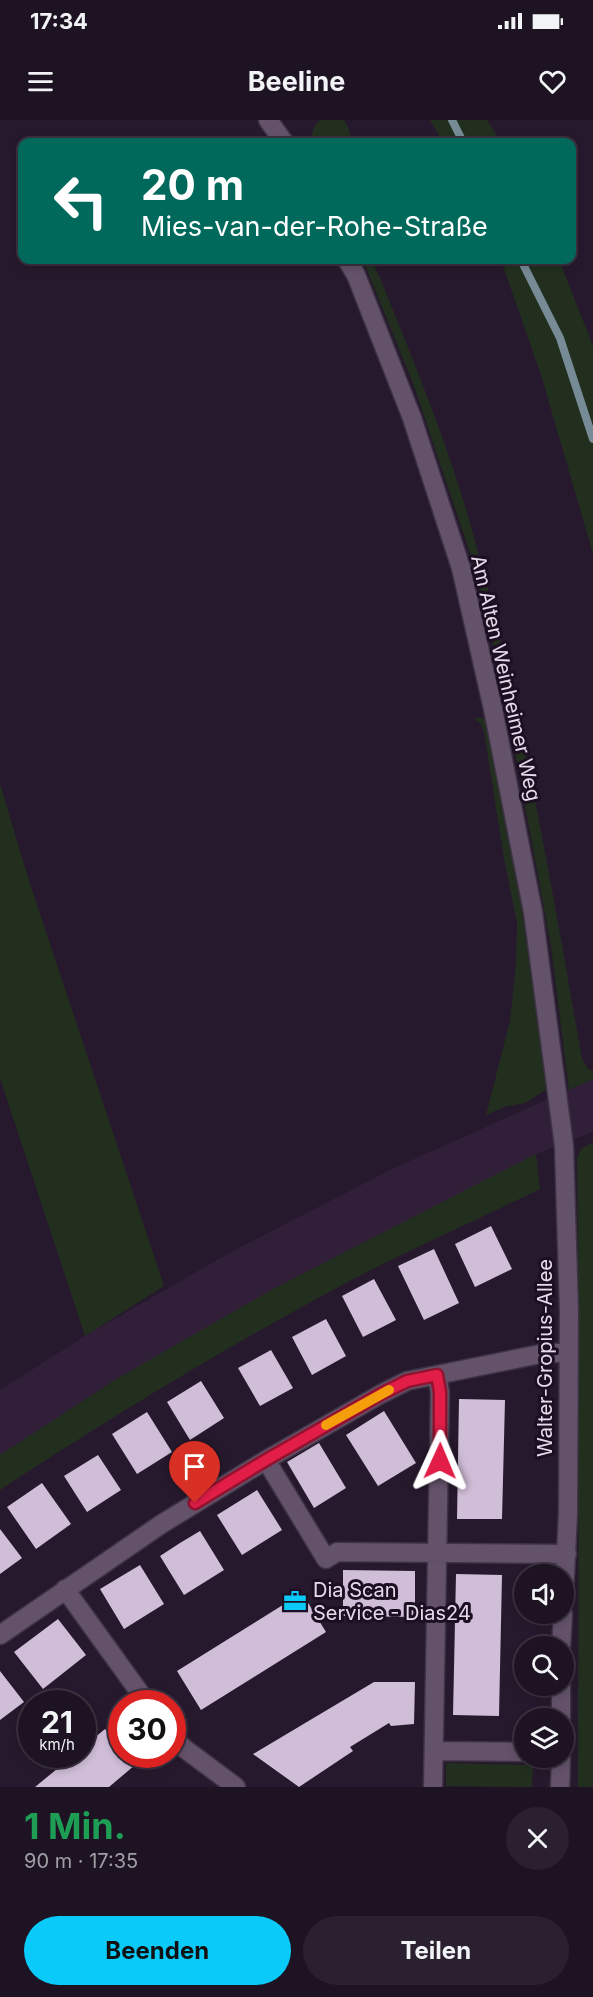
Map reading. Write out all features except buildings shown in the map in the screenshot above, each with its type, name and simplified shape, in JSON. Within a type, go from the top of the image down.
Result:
[{"type":"street","points":[[268,120],[281,138]]},
{"type":"street","name":"Am Alten Weinheimer Weg","points":[[349,264],[356,275],[412,418],[461,568],[493,709],[533,912],[560,1121]]},
{"type":"street","name":"Walter-Gropius-Allee","points":[[560,1121],[564,1146],[568,1353],[566,1564]]},
{"type":"street","points":[[0,1635],[160,1525],[266,1460],[407,1381],[545,1353],[568,1353]]},
{"type":"street","points":[[434,1787],[439,1552],[440,1392],[437,1375]]},
{"type":"street","points":[[266,1460],[326,1559],[337,1551],[567,1554]]},
{"type":"street","points":[[65,1589],[138,1690]]},
{"type":"street","points":[[186,1750],[236,1787]]},
{"type":"street","points":[[435,1751],[514,1752]]},
{"type":"street","points":[[560,1787],[561,1768]]},
{"type":"shaded area","points":[[593,1079],[593,1132],[536,1154],[118,1378],[0,1455],[0,1390],[85,1336],[231,1252],[392,1169]]},
{"type":"green space","points":[[320,120],[344,120],[351,138],[311,138],[314,127]]},
{"type":"green space","points":[[430,120],[487,120],[498,138],[441,138]]},
{"type":"green space","points":[[365,264],[373,264],[378,273],[448,454],[468,516],[503,650],[532,786],[582,1059],[589,1070],[593,1070],[593,1079],[569,1090],[551,946],[500,670],[469,550],[414,386]]},
{"type":"green space","points":[[502,264],[561,264],[593,346],[593,554],[542,378]]},
{"type":"green space","points":[[473,718],[484,718],[489,727],[516,867],[547,1089],[525,1103],[504,1107],[486,1115],[510,1021],[516,963],[517,923],[484,732],[480,723]]},
{"type":"green space","points":[[0,784],[29,881],[164,1286],[85,1336],[0,1078]]},
{"type":"green space","points":[[593,1142],[593,1787],[578,1787],[577,1158],[581,1149]]},
{"type":"green space","points":[[536,1154],[540,1189],[383,1264],[289,1314],[164,1387],[0,1490],[0,1455],[118,1378],[273,1289]]},
{"type":"green space","points":[[446,1763],[514,1765],[514,1768],[533,1768],[532,1787],[446,1786]]},
{"type":"waterway","points":[[452,120],[461,138]]},
{"type":"waterway","points":[[523,264],[560,338],[593,439]]},
{"type":"slow traffic","points":[[326,1425],[389,1390]]},
{"type":"place","name":"Dia Scan Service - Dias24","points":[[295,1601]]},
{"type":"route","points":[[195,1503],[381,1394],[407,1381],[437,1375],[440,1392],[440,1461]]}]
